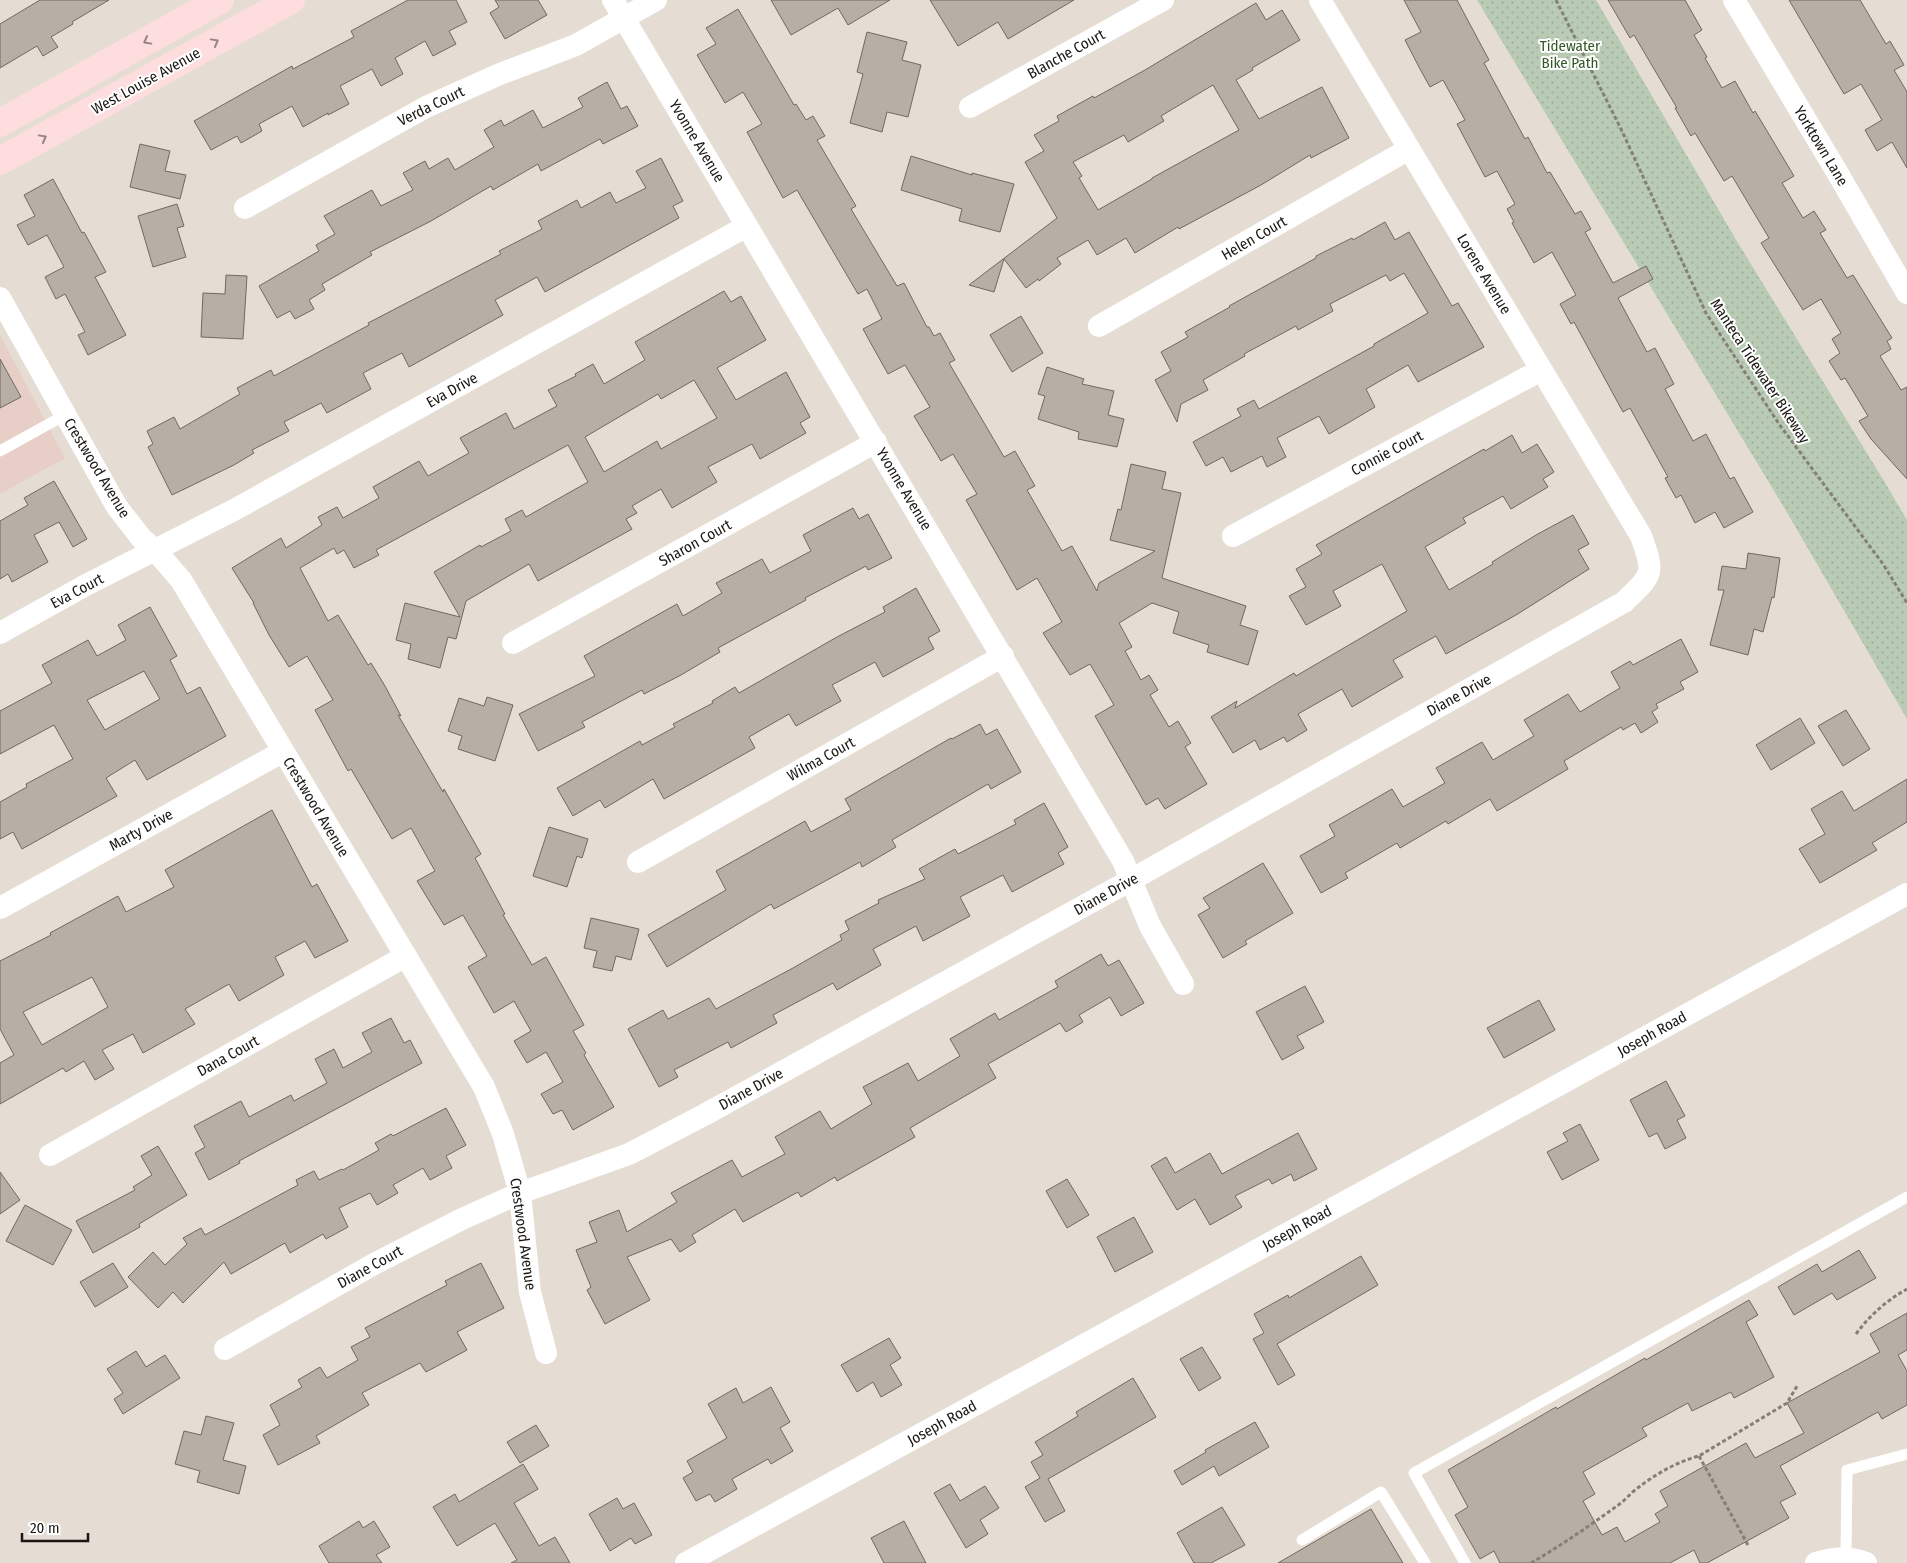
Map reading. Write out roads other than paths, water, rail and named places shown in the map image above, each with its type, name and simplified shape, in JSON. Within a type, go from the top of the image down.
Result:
[{"type":"main road","points":[[0,123],[220,0]]},
{"type":"main road","name":"West Louise Avenue","points":[[0,162],[291,0]]},
{"type":"street","name":"Verda Court","points":[[245,208],[426,107],[500,74],[576,45],[618,9],[656,0]]},
{"type":"street","name":"Blanche Court","points":[[970,108],[1162,0]]},
{"type":"street","name":"Lorene Avenue","points":[[1320,0],[1642,536],[1646,549]]},
{"type":"street","name":"Yorktown Lane","points":[[1734,0],[1837,172],[1907,294]]},
{"type":"street","name":"Yvonne Avenue","points":[[618,9],[1123,861],[1150,926],[1183,984]]},
{"type":"street","name":"Helen Court","points":[[1099,326],[1409,149]]},
{"type":"street","name":"Eva Drive","points":[[155,550],[234,510],[747,226]]},
{"type":"street","name":"Crestwood Avenue","points":[[0,298],[117,507],[142,539],[155,550],[181,580],[282,752],[484,1087],[503,1134],[520,1193],[530,1292],[546,1353]]},
{"type":"street","name":"Connie Court","points":[[1233,536],[1541,370]]},
{"type":"street","name":"Sharon Court","points":[[513,643],[876,442]]},
{"type":"street","name":"Diane Drive","points":[[520,1193],[629,1154],[704,1115],[1131,880],[1624,602],[1644,582],[1649,574],[1651,562],[1646,549]]},
{"type":"street","name":"Eva Court","points":[[0,633],[86,584],[155,550]]},
{"type":"street","name":"Wilma Court","points":[[638,862],[1003,656]]},
{"type":"street","name":"Marty Drive","points":[[0,908],[282,752]]},
{"type":"street","name":"Joseph Road","points":[[686,1563],[1907,894]]},
{"type":"street","name":"Dana Court","points":[[50,1155],[406,956]]},
{"type":"street","name":"Diane Court","points":[[225,1349],[374,1264],[462,1219],[520,1193]]},
{"type":"street","points":[[1816,1563],[1835,1557],[1856,1560]]},
{"type":"lane","points":[[0,451],[65,414]]},
{"type":"lane","points":[[1465,1563],[1414,1473],[1907,1197]]},
{"type":"lane","points":[[1856,1560],[1846,1470],[1907,1454]]},
{"type":"lane","points":[[1302,1540],[1380,1492],[1424,1563]]},
{"type":"park label","name":"Tidewater Bike Path","points":[[1570,54]]}]
